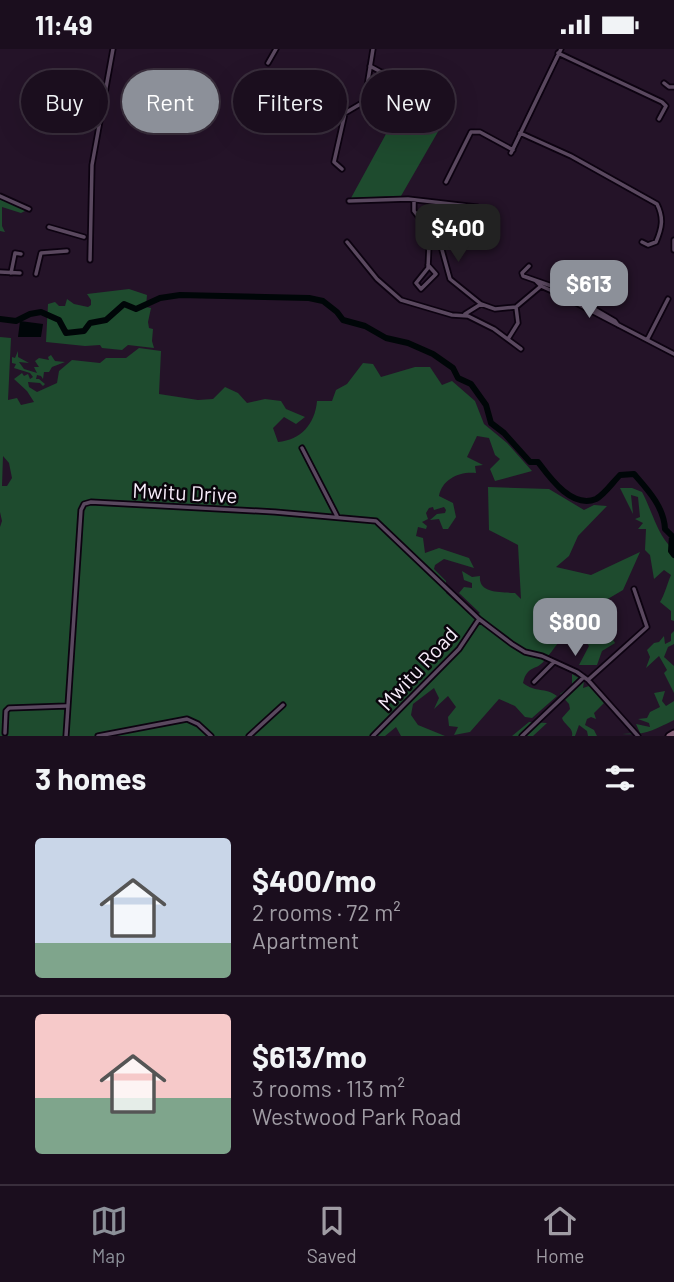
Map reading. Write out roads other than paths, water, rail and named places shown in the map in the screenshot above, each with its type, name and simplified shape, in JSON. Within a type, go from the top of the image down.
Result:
[{"type":"main road","points":[[669,736],[674,733]]},
{"type":"street","points":[[90,260],[92,165],[113,49]]},
{"type":"street","points":[[268,63],[276,49]]},
{"type":"street","points":[[347,112],[365,99],[373,49]]},
{"type":"street","points":[[446,182],[471,132],[480,132],[512,152],[560,51],[662,102],[666,110],[659,119]]},
{"type":"street","points":[[370,66],[377,70]]},
{"type":"street","points":[[664,83],[674,87]]},
{"type":"street","points":[[341,133],[334,163],[342,169]]},
{"type":"street","points":[[520,133],[571,156],[657,204],[662,221],[660,233],[656,242],[648,245],[642,242]]},
{"type":"street","points":[[0,196],[29,209]]},
{"type":"street","points":[[414,200],[414,211],[442,244],[447,273],[460,289],[481,304],[495,309],[516,307],[541,286]]},
{"type":"street","points":[[349,201],[414,200],[477,207]]},
{"type":"street","points":[[49,227],[83,237]]},
{"type":"street","points":[[435,238],[429,244],[428,265],[416,286],[421,289],[436,274],[442,271],[447,273]]},
{"type":"street","points":[[674,240],[674,250]]},
{"type":"street","points":[[347,241],[377,279],[401,300],[452,316],[464,315],[481,304]]},
{"type":"street","points":[[36,274],[41,253],[67,251]]},
{"type":"street","points":[[11,273],[15,253],[21,254]]},
{"type":"street","points":[[428,265],[436,274]]},
{"type":"street","points":[[529,266],[522,273],[523,276],[540,280],[558,290],[579,290],[579,300]]},
{"type":"street","points":[[0,272],[20,274]]},
{"type":"street","points":[[423,276],[429,282]]},
{"type":"street","points":[[536,281],[674,354]]},
{"type":"street","points":[[569,292],[572,300]]},
{"type":"street","points":[[647,340],[667,299]]},
{"type":"street","points":[[572,300],[579,300],[618,325]]},
{"type":"street","points":[[508,339],[518,323],[516,307]]},
{"type":"street","points":[[464,315],[521,349]]},
{"type":"street","points":[[302,448],[337,516]]},
{"type":"street","name":"Mwitu Drive","points":[[66,736],[81,510],[84,504],[91,502],[337,516],[376,521],[479,619],[519,649],[586,678]]},
{"type":"street","points":[[522,736],[647,627],[634,589]]},
{"type":"street","name":"Mwitu Road","points":[[373,736],[459,649],[479,619]]},
{"type":"street","points":[[534,682],[554,662]]},
{"type":"street","points":[[586,678],[638,736]]},
{"type":"street","points":[[249,736],[283,705]]},
{"type":"street","points":[[5,733],[6,711],[9,708],[66,706]]},
{"type":"street","points":[[98,736],[187,719],[198,724],[211,736]]},
{"type":"waterway","points":[[0,319],[16,321],[41,312],[59,320],[66,333],[84,331],[90,323],[106,320],[124,304],[136,309],[160,298],[180,295],[309,298],[323,301],[343,320],[365,326],[386,338],[408,343],[433,354],[453,368],[458,378],[471,384],[486,405],[491,423],[504,433],[530,462],[538,462],[570,496],[578,500],[596,499],[620,475],[634,474],[662,513],[665,529],[672,536],[671,551],[674,555]]}]
